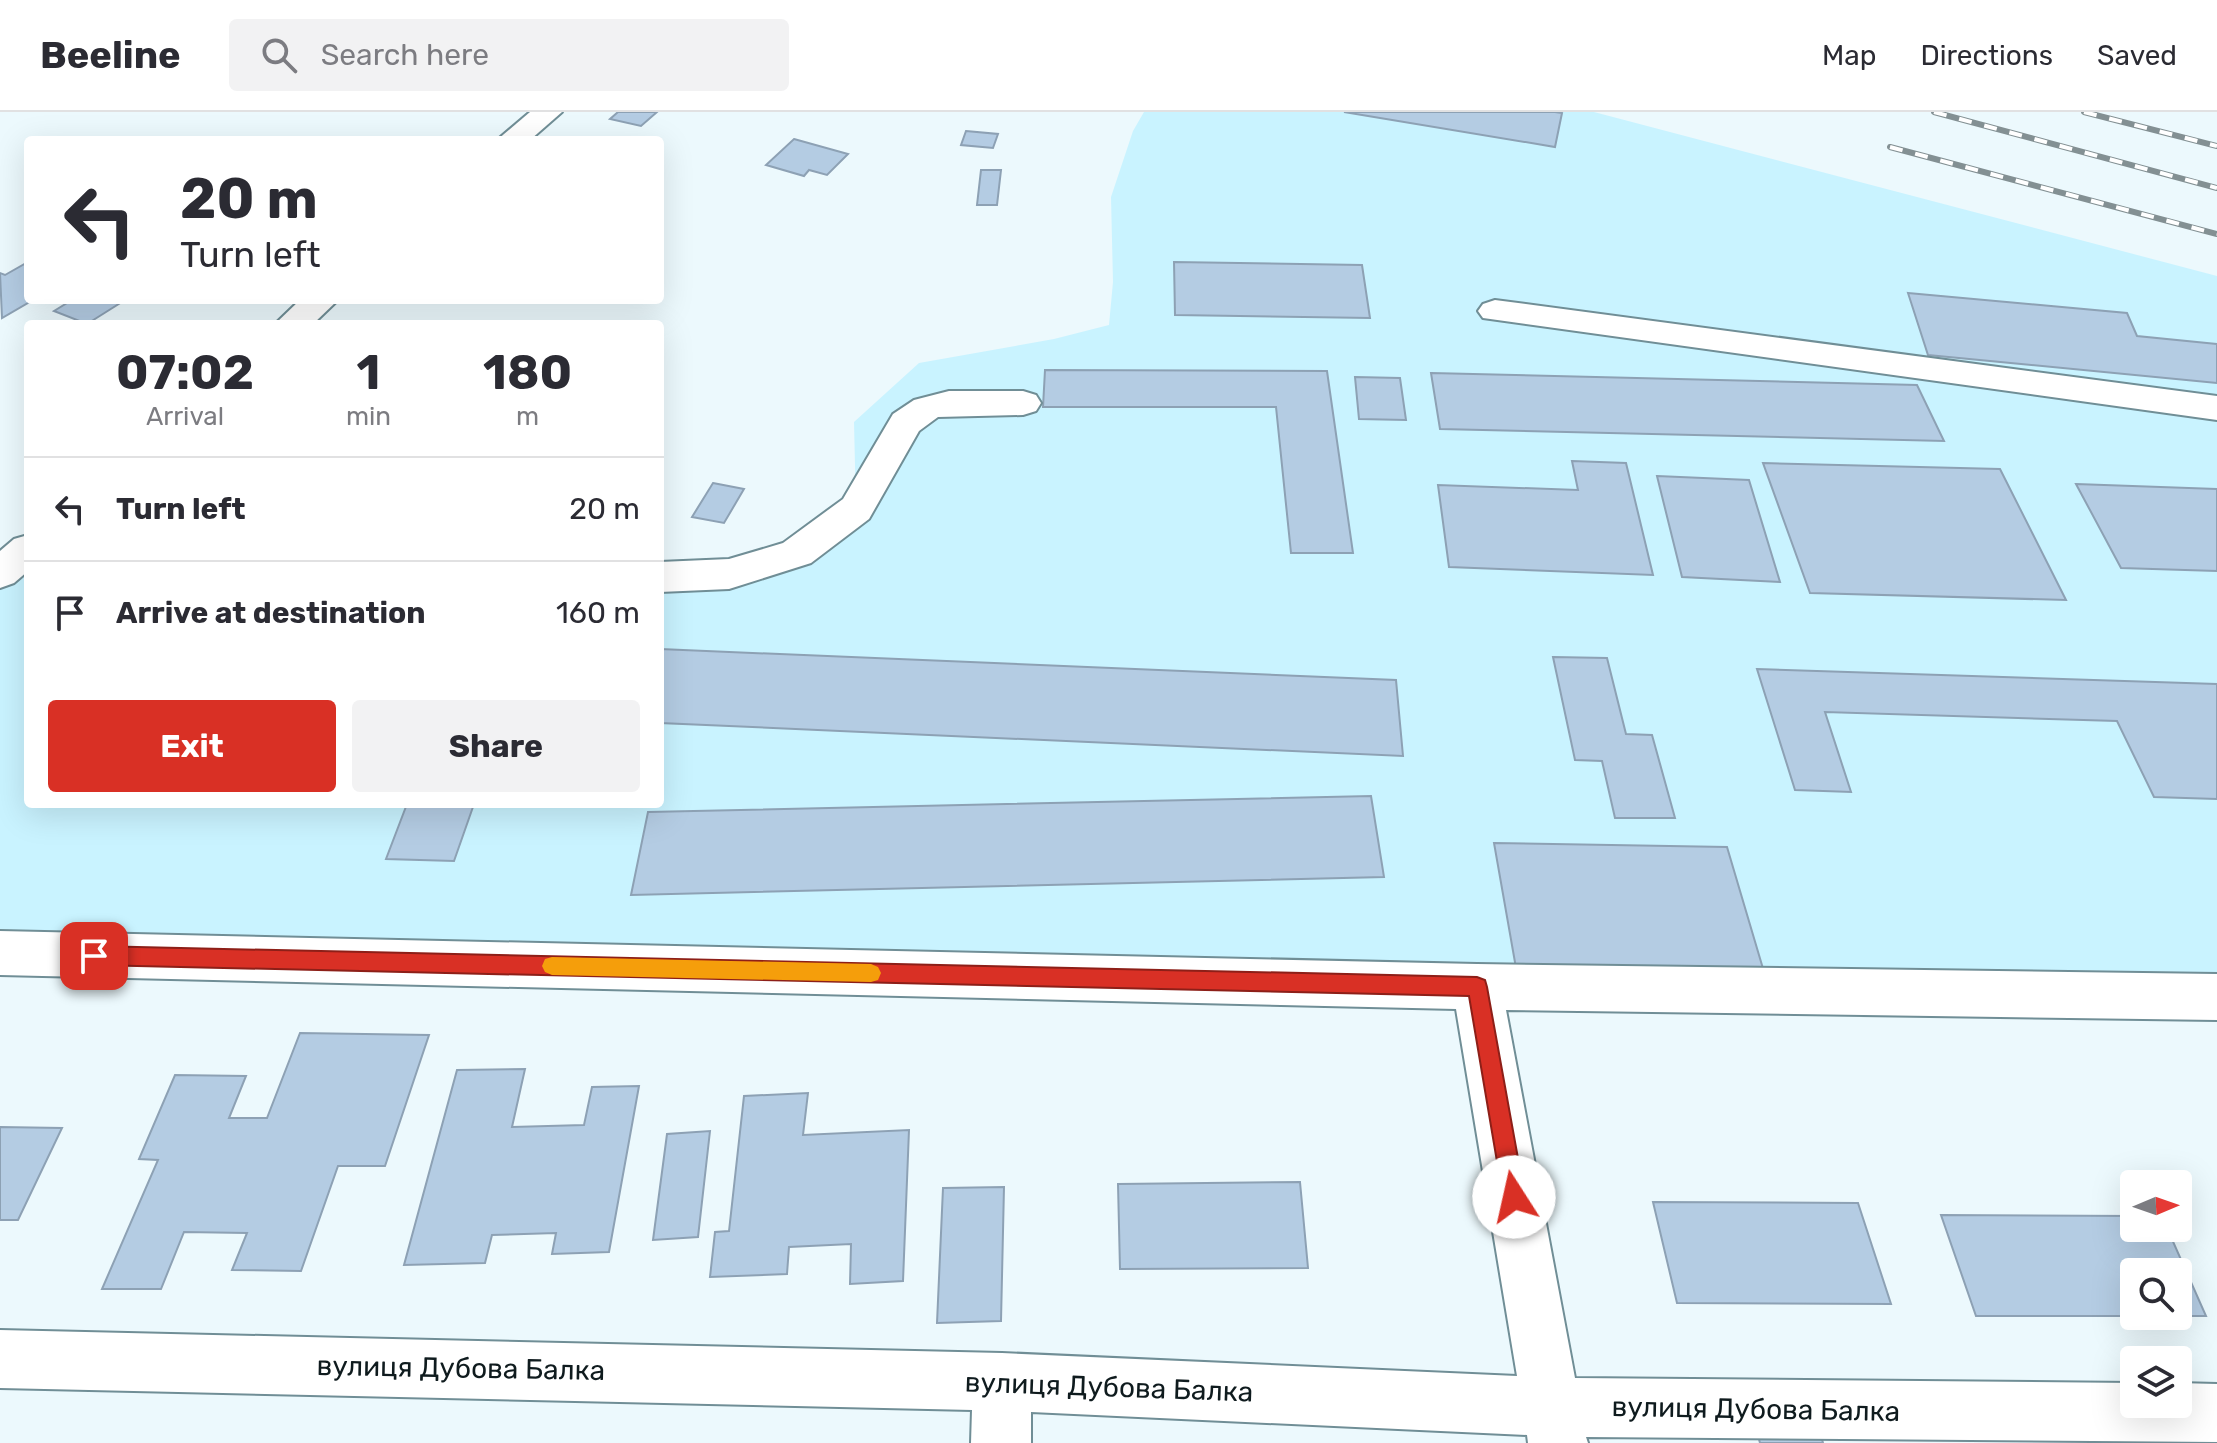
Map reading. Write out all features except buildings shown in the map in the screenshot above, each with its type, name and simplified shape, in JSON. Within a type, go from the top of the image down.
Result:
[{"type":"street","points":[[517,136],[548,112]]},
{"type":"street","points":[[297,320],[316,304]]},
{"type":"street","points":[[1495,311],[2217,408]]},
{"type":"street","points":[[664,577],[729,574],[797,553],[856,509],[906,423],[927,408],[949,403],[1023,403]]},
{"type":"street","points":[[0,573],[24,552]]},
{"type":"street","points":[[0,953],[1477,987],[2217,997]]},
{"type":"street","points":[[1477,987],[1554,1425]]},
{"type":"street","name":"вулиця Дубова Балка","points":[[0,1359],[1002,1382],[1554,1425],[2217,1413]]},
{"type":"street","points":[[1001,1443],[1002,1382]]},
{"type":"shaded area","points":[[1144,112],[1594,112],[2217,276],[2217,997],[0,953],[0,573],[24,552],[24,808],[664,808],[664,577],[729,574],[856,509],[854,422],[919,363],[1054,339],[1109,325],[1113,282],[1111,197],[1133,131]]},
{"type":"railway","points":[[1934,112],[2217,188]]},
{"type":"railway","points":[[2084,112],[2217,146]]},
{"type":"railway","points":[[1890,147],[2217,234]]},
{"type":"slow traffic","points":[[552,966],[871,973]]},
{"type":"route","points":[[94,956],[1477,987],[1514,1197]]}]
